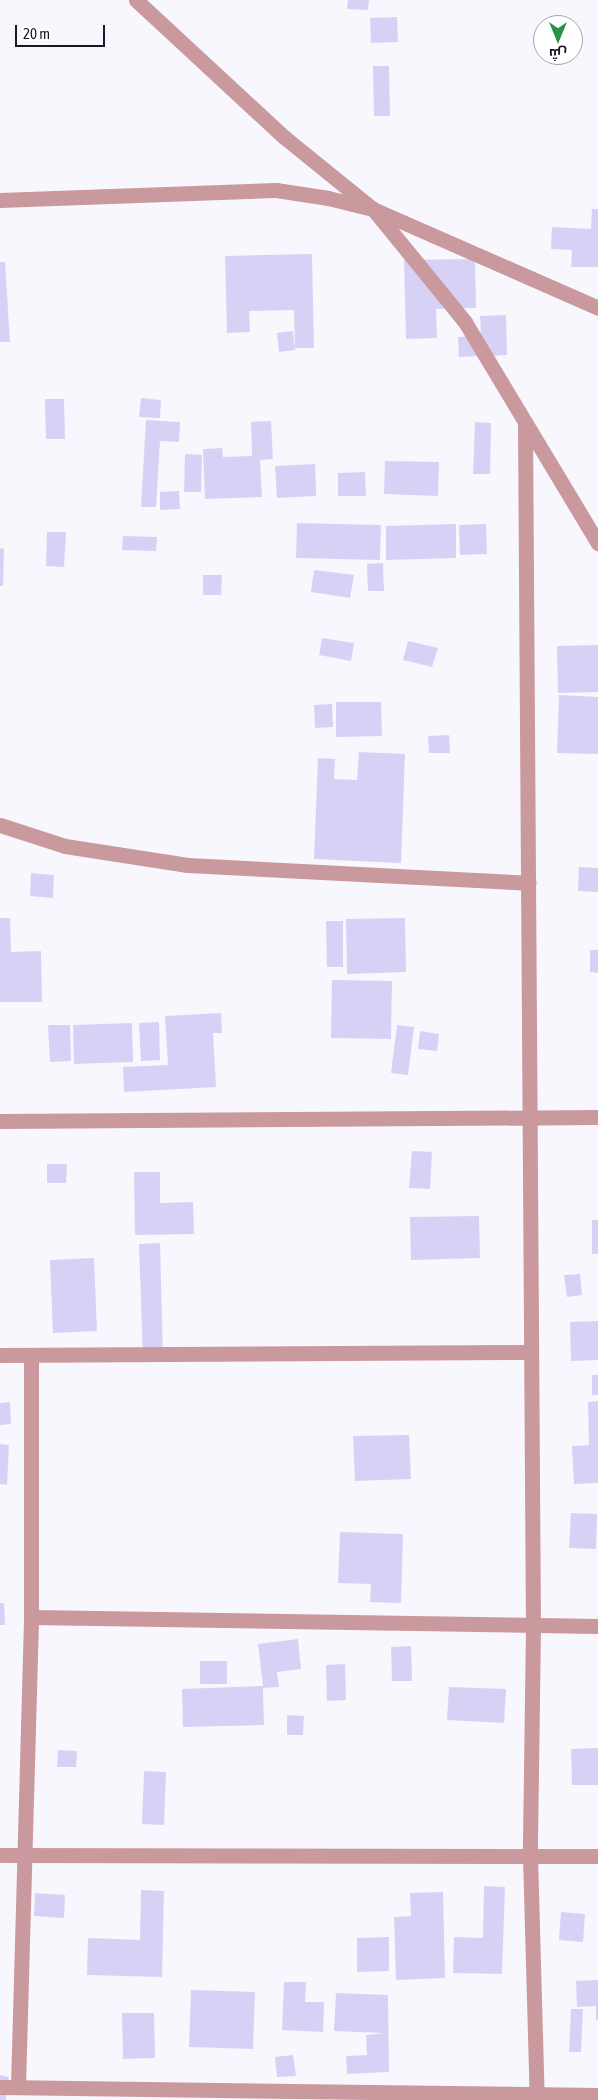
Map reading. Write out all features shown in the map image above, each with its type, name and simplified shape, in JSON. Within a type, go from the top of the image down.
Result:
[{"type":"street","points":[[136,0],[284,137],[373,209],[465,322],[598,543]]},
{"type":"street","points":[[0,200],[276,190],[373,209],[598,308]]},
{"type":"street","points":[[525,423],[529,883],[528,1352],[533,1627],[530,1856],[537,2098]]},
{"type":"street","points":[[0,825],[65,846],[188,864],[529,883]]},
{"type":"street","points":[[0,1121],[598,1117]]},
{"type":"street","points":[[0,1355],[528,1352]]},
{"type":"street","points":[[18,2086],[31,1617],[31,1355]]},
{"type":"street","points":[[31,1617],[533,1627],[598,1626]]},
{"type":"street","points":[[0,1855],[598,1856]]},
{"type":"street","points":[[0,2087],[537,2098],[598,2095]]},
{"type":"building","points":[[348,0],[369,0],[368,10],[347,9]]},
{"type":"building","points":[[397,17],[398,42],[371,43],[370,18]]},
{"type":"building","points":[[373,66],[389,66],[390,116],[374,116]]},
{"type":"building","points":[[592,209],[598,209],[598,267],[571,267],[572,250],[551,249],[552,227],[591,229]]},
{"type":"building","points":[[312,254],[314,348],[295,348],[294,310],[249,311],[250,332],[227,333],[225,256]]},
{"type":"building","points":[[475,259],[476,308],[436,309],[437,338],[406,339],[404,260]]},
{"type":"building","points":[[0,262],[5,262],[10,342],[0,342]]},
{"type":"building","points":[[506,315],[507,355],[459,357],[458,337],[481,336],[480,316]]},
{"type":"building","points":[[293,331],[295,350],[279,352],[277,333]]},
{"type":"building","points":[[141,398],[161,400],[160,418],[139,417]]},
{"type":"building","points":[[45,399],[64,399],[65,439],[46,439]]},
{"type":"building","points":[[146,420],[180,422],[179,442],[160,441],[156,507],[141,507]]},
{"type":"building","points":[[271,421],[273,459],[260,460],[262,497],[205,499],[203,449],[222,448],[223,457],[252,456],[251,422]]},
{"type":"building","points":[[475,422],[491,423],[490,474],[473,474]]},
{"type":"building","points":[[185,454],[202,455],[201,492],[184,492]]},
{"type":"building","points":[[385,461],[439,462],[438,496],[384,494]]},
{"type":"building","points":[[315,464],[316,496],[277,498],[275,466]]},
{"type":"building","points":[[365,472],[366,496],[338,496],[338,473]]},
{"type":"building","points":[[179,491],[180,509],[160,510],[160,492]]},
{"type":"building","points":[[297,523],[381,525],[380,560],[296,558]]},
{"type":"building","points":[[456,524],[456,558],[386,560],[386,526]]},
{"type":"building","points":[[486,524],[487,554],[460,555],[459,525]]},
{"type":"building","points":[[47,532],[66,532],[64,567],[46,566]]},
{"type":"building","points":[[123,536],[157,537],[156,551],[122,550]]},
{"type":"building","points":[[0,548],[4,549],[3,586],[0,586]]},
{"type":"building","points":[[383,563],[384,591],[368,591],[367,564]]},
{"type":"building","points":[[314,570],[354,575],[350,598],[311,592]]},
{"type":"building","points":[[203,575],[222,575],[221,595],[203,595]]},
{"type":"building","points":[[322,638],[354,643],[351,661],[319,655]]},
{"type":"building","points":[[408,641],[438,648],[432,667],[403,660]]},
{"type":"building","points":[[598,645],[598,692],[558,693],[557,646]]},
{"type":"building","points":[[559,695],[598,697],[598,754],[557,753]]},
{"type":"building","points":[[336,702],[381,702],[382,736],[336,737]]},
{"type":"building","points":[[332,704],[333,727],[315,728],[314,705]]},
{"type":"building","points":[[449,735],[450,753],[429,753],[428,736]]},
{"type":"building","points":[[359,752],[405,754],[401,863],[314,859],[318,758],[335,759],[334,779],[357,780]]},
{"type":"building","points":[[579,867],[598,868],[598,892],[578,891]]},
{"type":"building","points":[[31,873],[54,875],[53,898],[30,896]]},
{"type":"building","points":[[0,918],[10,918],[11,952],[41,951],[42,1002],[0,1002]]},
{"type":"building","points":[[405,918],[406,972],[347,974],[346,919]]},
{"type":"building","points":[[326,921],[343,921],[343,967],[327,967]]},
{"type":"building","points":[[590,950],[598,950],[598,973],[590,972]]},
{"type":"building","points":[[332,980],[392,981],[391,1039],[331,1038]]},
{"type":"building","points":[[221,1013],[222,1033],[213,1033],[216,1087],[124,1092],[123,1067],[168,1065],[165,1016]]},
{"type":"building","points":[[159,1022],[160,1060],[141,1061],[139,1023]]},
{"type":"building","points":[[132,1023],[133,1062],[74,1064],[73,1025]]},
{"type":"building","points":[[48,1025],[70,1025],[71,1061],[50,1062]]},
{"type":"building","points":[[397,1025],[414,1027],[408,1075],[391,1073]]},
{"type":"building","points":[[420,1031],[439,1034],[437,1051],[418,1049]]},
{"type":"building","points":[[412,1151],[432,1152],[430,1189],[409,1188]]},
{"type":"building","points":[[47,1164],[67,1164],[66,1183],[47,1183]]},
{"type":"building","points":[[134,1172],[160,1172],[160,1203],[193,1202],[194,1234],[135,1235]]},
{"type":"building","points":[[479,1216],[480,1258],[411,1260],[410,1217]]},
{"type":"building","points":[[592,1220],[598,1220],[598,1254],[592,1254]]},
{"type":"building","points":[[160,1243],[163,1358],[143,1358],[139,1244]]},
{"type":"building","points":[[94,1258],[97,1331],[53,1333],[50,1260]]},
{"type":"building","points":[[580,1274],[582,1295],[567,1297],[564,1275]]},
{"type":"building","points":[[598,1321],[598,1360],[571,1361],[570,1322]]},
{"type":"building","points":[[592,1375],[598,1375],[598,1395],[592,1395]]},
{"type":"building","points":[[598,1401],[598,1483],[574,1484],[572,1446],[589,1445],[588,1402]]},
{"type":"building","points":[[10,1402],[11,1424],[0,1425],[0,1403]]},
{"type":"building","points":[[409,1435],[411,1479],[355,1481],[353,1436]]},
{"type":"building","points":[[0,1444],[9,1445],[7,1485],[0,1484]]},
{"type":"building","points":[[571,1513],[597,1514],[596,1549],[569,1548]]},
{"type":"building","points":[[340,1532],[403,1534],[401,1603],[370,1602],[371,1584],[338,1583]]},
{"type":"building","points":[[0,1603],[4,1603],[5,1625],[0,1625]]},
{"type":"building","points":[[298,1639],[301,1669],[277,1672],[279,1687],[263,1688],[264,1725],[183,1727],[182,1689],[263,1686],[258,1644]]},
{"type":"building","points":[[411,1646],[412,1681],[392,1681],[391,1647]]},
{"type":"building","points":[[200,1661],[227,1661],[227,1684],[200,1684]]},
{"type":"building","points":[[345,1664],[346,1700],[327,1701],[326,1665]]},
{"type":"building","points":[[449,1687],[506,1689],[504,1723],[447,1720]]},
{"type":"building","points":[[287,1715],[304,1716],[303,1735],[287,1735]]},
{"type":"building","points":[[598,1748],[598,1785],[572,1785],[571,1749]]},
{"type":"building","points":[[58,1750],[77,1751],[76,1767],[57,1767]]},
{"type":"building","points":[[144,1771],[166,1772],[164,1825],[142,1824]]},
{"type":"building","points":[[484,1886],[505,1887],[502,1974],[453,1973],[454,1937],[483,1938]]},
{"type":"building","points":[[141,1890],[164,1891],[162,1977],[87,1975],[88,1938],[140,1940]]},
{"type":"building","points":[[443,1892],[445,1978],[396,1980],[394,1917],[411,1916],[410,1893]]},
{"type":"building","points":[[35,1893],[65,1895],[64,1918],[34,1916]]},
{"type":"building","points":[[561,1912],[585,1914],[583,1942],[559,1940]]},
{"type":"building","points":[[389,1937],[389,1971],[357,1972],[357,1938]]},
{"type":"building","points":[[598,1980],[598,2020],[596,2020],[596,2006],[577,2007],[576,1981]]},
{"type":"building","points":[[284,1982],[306,1982],[305,2002],[324,2002],[323,2032],[282,2030]]},
{"type":"building","points":[[191,1990],[255,1992],[253,2049],[189,2047]]},
{"type":"building","points":[[336,1993],[388,1995],[389,2072],[347,2074],[346,2056],[367,2055],[366,2035],[385,2033],[334,2031]]},
{"type":"building","points":[[571,2009],[583,2009],[581,2052],[569,2052]]},
{"type":"building","points":[[122,2013],[154,2013],[155,2058],[123,2059]]},
{"type":"building","points":[[293,2055],[296,2076],[277,2077],[275,2057]]},
{"type":"building","points":[[0,2075],[9,2077],[6,2100],[0,2100]]}]
